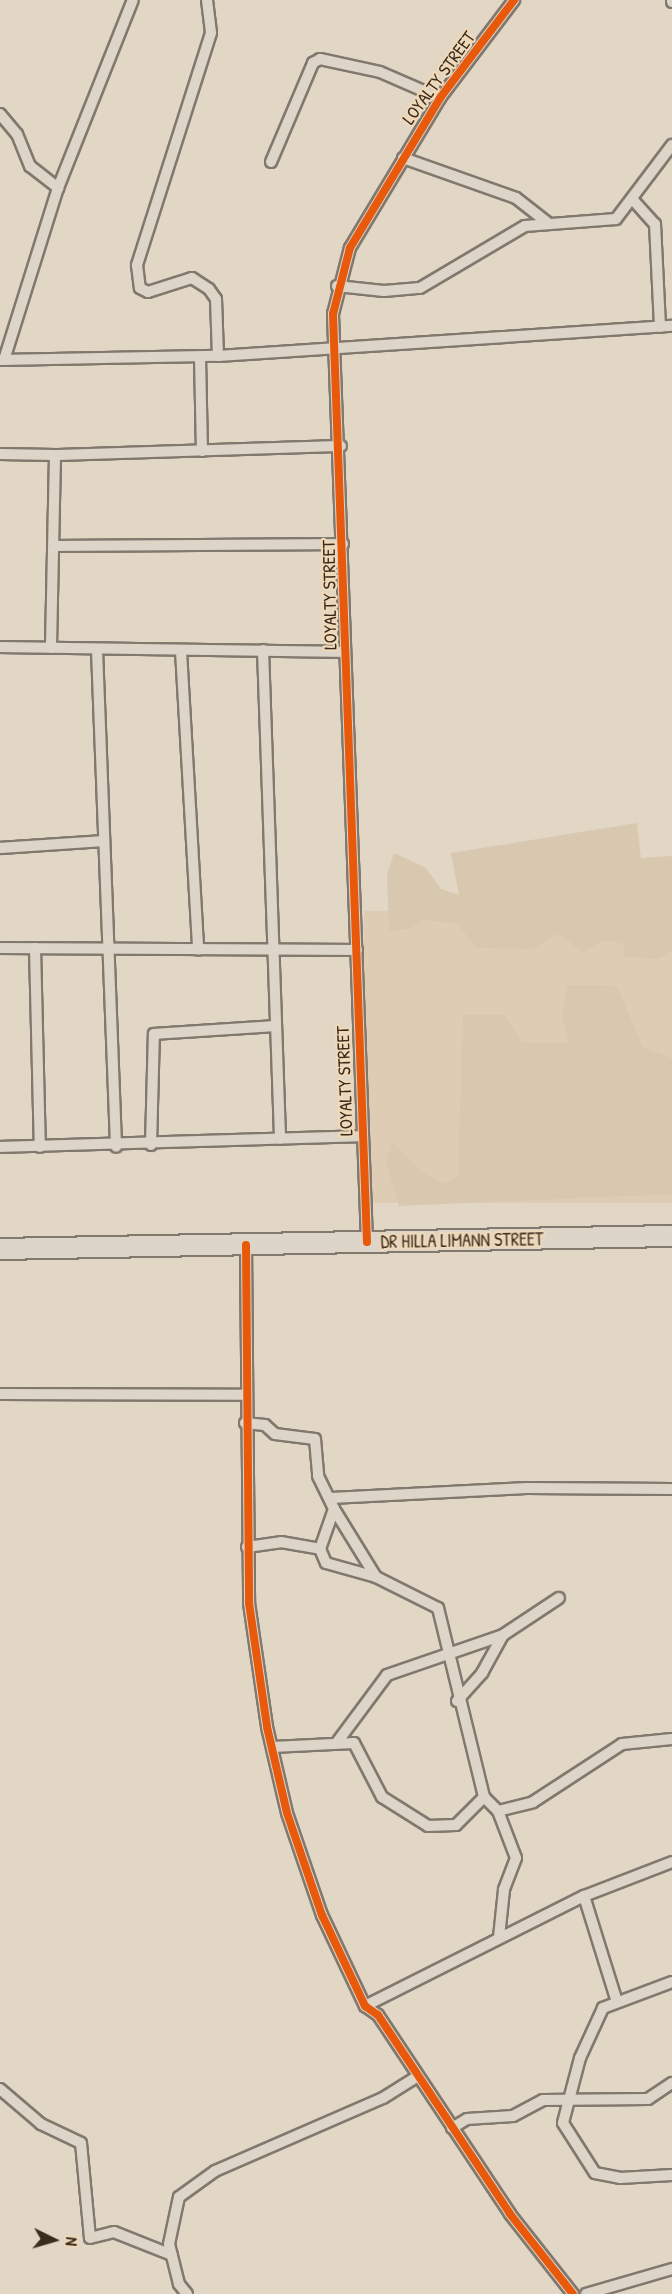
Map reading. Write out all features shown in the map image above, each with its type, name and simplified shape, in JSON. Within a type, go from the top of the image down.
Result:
[{"type":"highway","name":"DR HILLA LIMANN STREET","points":[[0,1249],[672,1236]]},
{"type":"street","points":[[133,0],[58,188],[2,360],[200,357],[335,346],[672,326]]},
{"type":"street","points":[[207,0],[211,33],[137,265],[140,288],[148,292],[192,278],[209,289],[216,300],[218,356]]},
{"type":"street","name":"LOYALTY STREET","points":[[366,1242],[345,652],[341,446],[335,346],[337,286],[350,248],[440,98],[514,0]]},
{"type":"street","points":[[271,162],[313,63],[320,59],[380,72],[440,98]]},
{"type":"street","points":[[0,114],[17,134],[30,166],[58,188]]},
{"type":"street","points":[[337,286],[384,291],[420,288],[496,239],[547,222],[604,222],[634,201],[672,145]]},
{"type":"street","points":[[404,158],[516,198],[547,222]]},
{"type":"street","points":[[634,201],[655,224],[660,327]]},
{"type":"street","points":[[200,357],[202,451]]},
{"type":"street","points":[[0,454],[55,455],[341,446]]},
{"type":"street","points":[[51,648],[55,455]]},
{"type":"street","points":[[54,546],[343,544]]},
{"type":"street","points":[[0,647],[345,652]]},
{"type":"street","points":[[97,650],[116,1147]]},
{"type":"street","points":[[263,650],[274,1026],[280,1138]]},
{"type":"street","points":[[181,651],[198,950]]},
{"type":"street","points":[[0,848],[104,841]]},
{"type":"street","points":[[0,948],[357,950]]},
{"type":"street","points":[[35,948],[40,1147]]},
{"type":"street","points":[[152,1145],[154,1034],[274,1026]]},
{"type":"street","points":[[0,1147],[116,1147],[362,1136]]},
{"type":"street","points":[[246,1245],[244,1395],[249,1603],[272,1747],[322,1915],[365,2006],[378,2015],[452,2128],[573,2294]]},
{"type":"street","points":[[0,1394],[244,1395]]},
{"type":"street","points":[[245,1423],[265,1425],[275,1434],[315,1438],[318,1476],[332,1504],[376,1577]]},
{"type":"street","points":[[332,1504],[527,1488],[672,1489]]},
{"type":"street","points":[[332,1504],[320,1550],[326,1563],[376,1577],[438,1608],[457,1701],[484,1797],[498,1811],[516,1858],[504,1890],[500,1936]]},
{"type":"street","points":[[247,1547],[282,1542],[320,1550]]},
{"type":"street","points":[[338,1741],[387,1675],[503,1635],[559,1598]]},
{"type":"street","points":[[457,1701],[482,1673],[503,1635]]},
{"type":"street","points":[[498,1811],[533,1802],[622,1744],[672,1738]]},
{"type":"street","points":[[272,1747],[338,1741],[354,1743],[382,1797],[420,1824],[456,1825],[484,1797]]},
{"type":"street","points":[[365,2006],[500,1936],[584,1896],[672,1862]]},
{"type":"street","points":[[584,1896],[617,2002]]},
{"type":"street","points":[[672,1982],[617,2002],[597,2018],[593,2038],[580,2058],[573,2096],[563,2123],[595,2173],[620,2178],[672,2175]]},
{"type":"street","points":[[187,2294],[172,2255],[173,2207],[215,2171],[383,2098],[417,2077]]},
{"type":"street","points":[[452,2128],[467,2119],[500,2119],[522,2113],[531,2103],[573,2096],[648,2099],[672,2083]]},
{"type":"street","points":[[0,2089],[40,2124],[81,2143],[90,2238],[114,2232],[172,2255]]},
{"type":"street","points":[[586,2294],[672,2269]]},
{"type":"shaded area","points":[[637,823],[641,858],[672,856],[672,951],[658,959],[624,957],[624,944],[605,940],[583,952],[558,934],[532,949],[476,948],[457,923],[423,920],[410,929],[389,931],[387,875],[394,853],[426,868],[441,889],[459,895],[451,853]]},
{"type":"shaded area","points":[[364,911],[672,911],[672,1203],[364,1203]]},
{"type":"shaded area","points":[[568,985],[617,986],[643,1048],[672,1058],[672,1194],[399,1206],[386,1161],[392,1142],[419,1170],[445,1184],[458,1175],[463,1015],[505,1015],[522,1042],[569,1042],[562,1016]]},
{"type":"cycle path","points":[[367,1242],[333,314],[350,248],[440,98],[514,0]]},
{"type":"cycle path","points":[[246,1245],[249,1603],[267,1727],[287,1813],[322,1915],[365,2006],[378,2015],[510,2214],[573,2294]]}]
